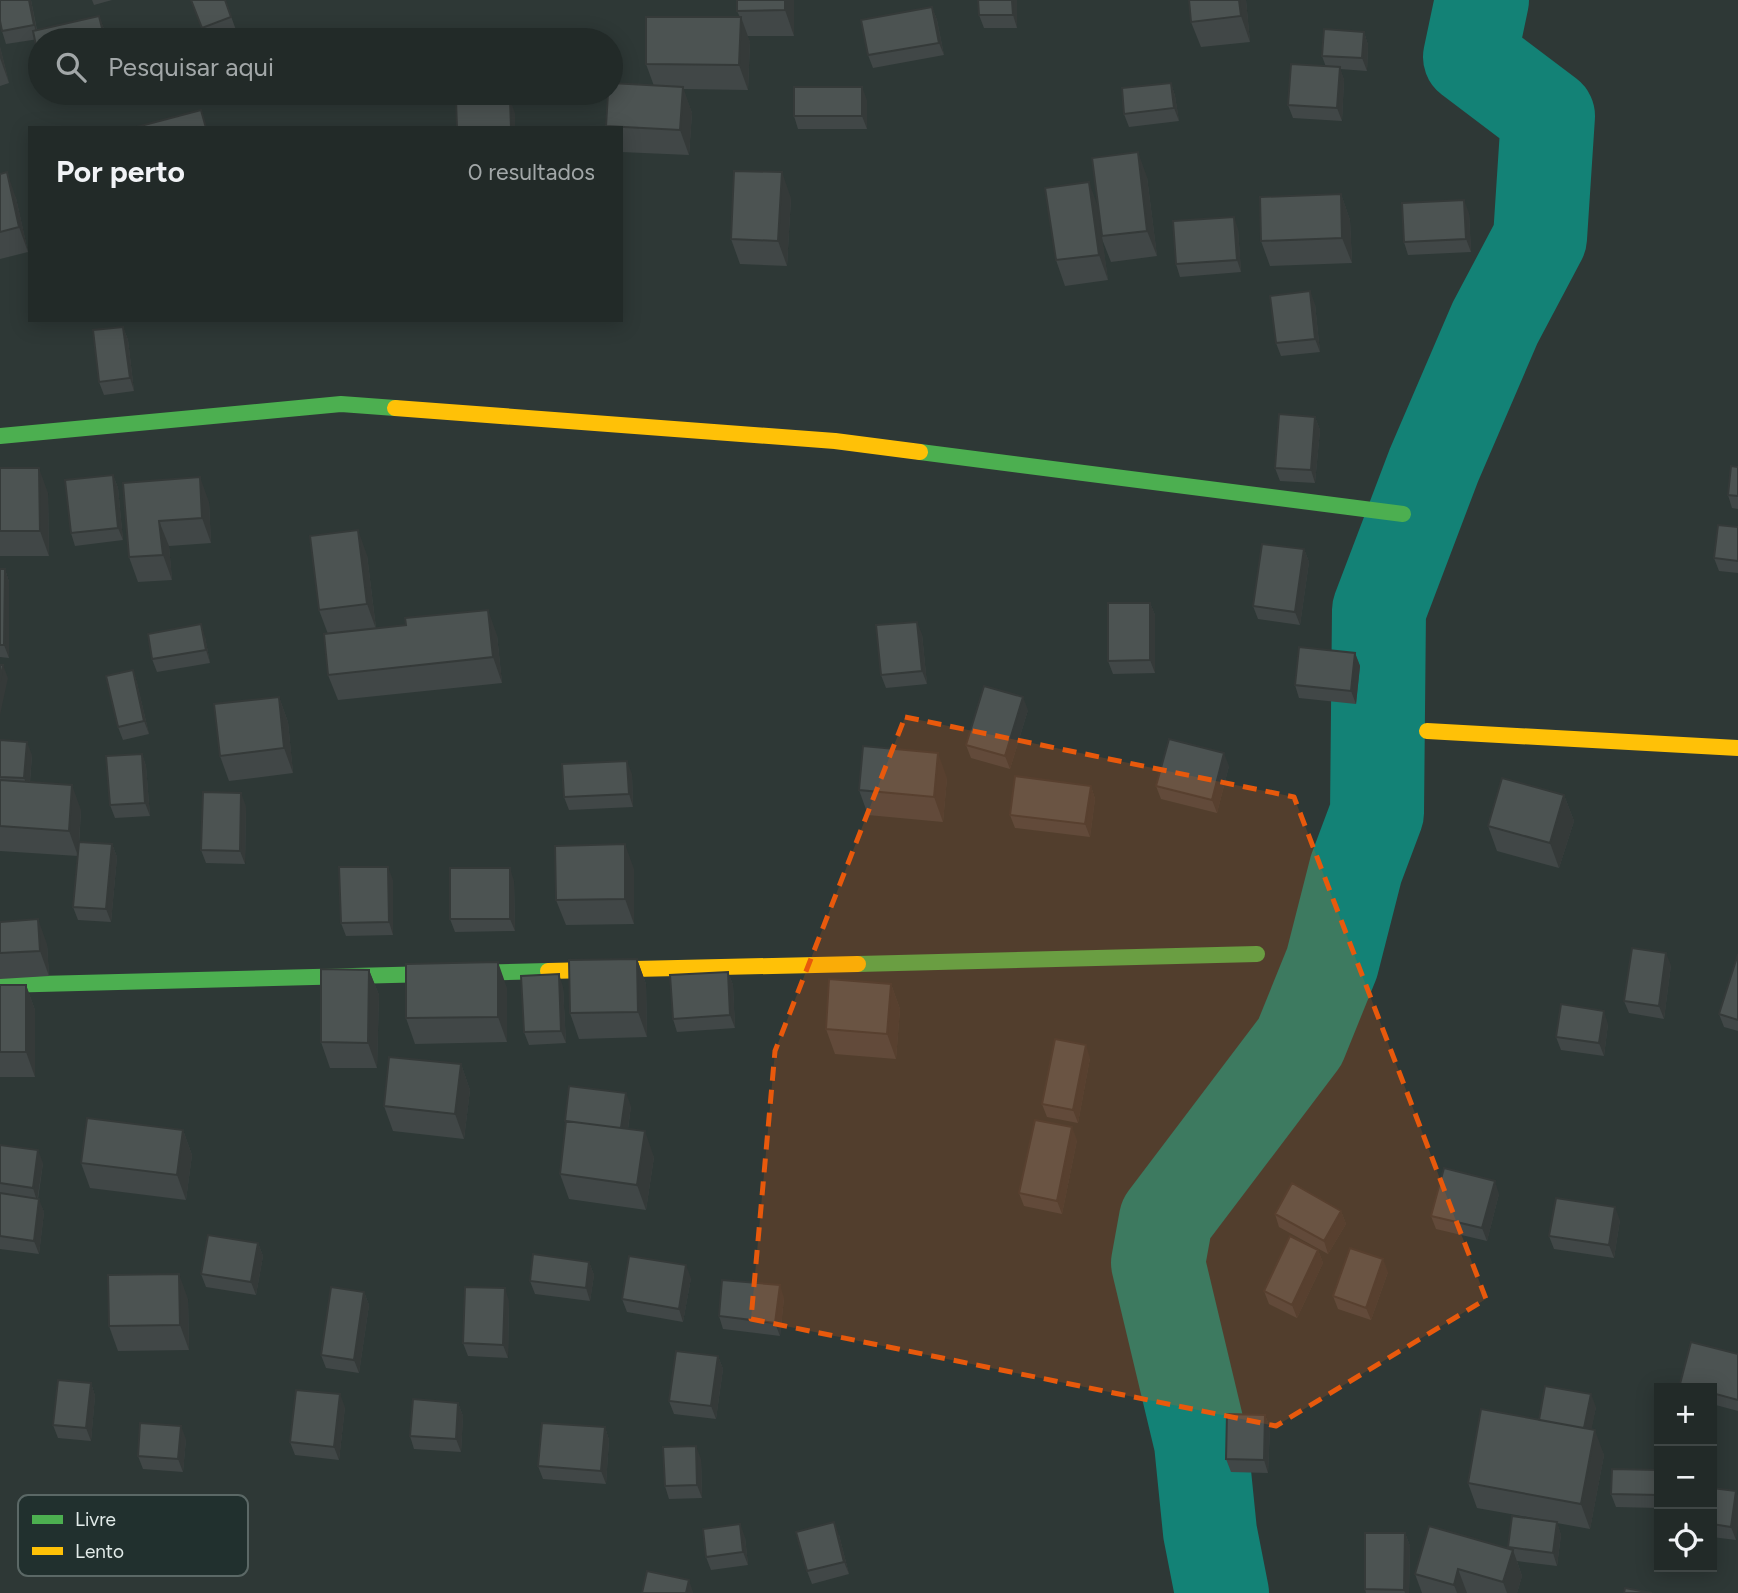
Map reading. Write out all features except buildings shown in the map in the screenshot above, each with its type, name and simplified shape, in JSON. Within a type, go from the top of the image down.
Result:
[{"type":"street","points":[[0,436],[341,404],[835,441],[1403,514]]},
{"type":"street","points":[[1427,731],[1738,748]]},
{"type":"street","points":[[0,985],[1257,954]]},
{"type":"highlighted area","points":[[905,717],[1294,797],[1486,1299],[1276,1426],[751,1319],[775,1051]]},
{"type":"waterway","points":[[1222,1593],[1210,1532],[1201,1443],[1158,1263],[1166,1219],[1300,1042],[1332,963],[1356,869],[1377,813],[1379,610],[1434,465],[1495,323],[1540,238],[1548,116],[1470,57],[1482,0]]},
{"type":"traffic: fast","points":[[0,436],[341,404],[395,408]]},
{"type":"traffic: fast","points":[[920,452],[1403,514]]},
{"type":"traffic: fast","points":[[858,964],[1257,954]]},
{"type":"traffic: fast","points":[[0,985],[548,971]]},
{"type":"traffic: slow","points":[[395,408],[835,441],[920,452]]},
{"type":"traffic: slow","points":[[1427,731],[1738,748]]},
{"type":"traffic: slow","points":[[548,971],[858,964]]}]
